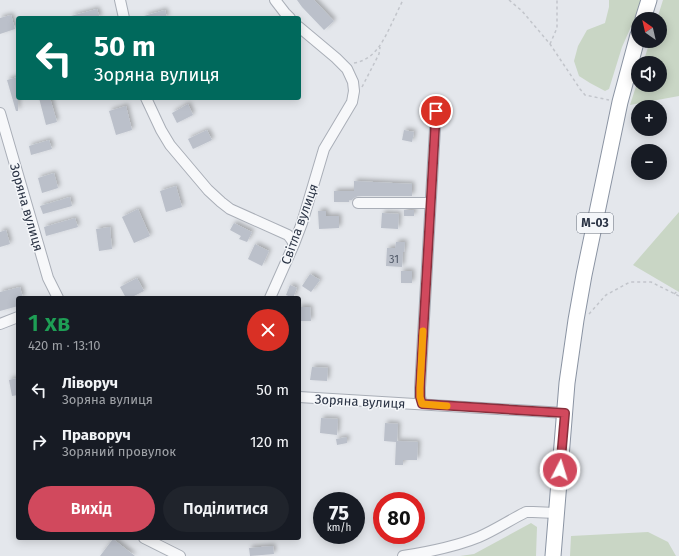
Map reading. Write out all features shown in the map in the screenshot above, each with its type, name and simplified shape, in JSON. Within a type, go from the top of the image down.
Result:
[{"type":"highway","points":[[645,12],[649,0]]},
{"type":"highway","name":"М-03","points":[[553,556],[567,383],[577,313],[620,102],[635,48]]},
{"type":"street","points":[[120,0],[124,16]]},
{"type":"street","points":[[276,0],[288,16]]},
{"type":"street","points":[[301,29],[344,66],[353,82],[354,91],[352,99]]},
{"type":"street","name":"Світла вулиця","points":[[271,296],[302,223],[324,149],[352,102],[352,99]]},
{"type":"street","points":[[147,100],[170,145],[208,190],[230,209],[288,235],[294,244]]},
{"type":"street","points":[[422,404],[420,388],[436,111]]},
{"type":"street","name":"Зоряна вулиця","points":[[0,113],[48,278],[57,296]]},
{"type":"street","points":[[358,203],[430,203]]},
{"type":"street","points":[[0,324],[16,319]]},
{"type":"street","name":"Зоряна вулиця","points":[[301,397],[565,413]]},
{"type":"street","points":[[403,556],[453,545],[479,537],[526,512],[556,513]]},
{"type":"street","points":[[148,540],[180,556]]},
{"type":"path","points":[[344,66],[369,58],[376,51],[403,0]]},
{"type":"path","points":[[509,0],[522,11],[550,44],[585,95],[620,102]]},
{"type":"path","points":[[550,44],[557,28],[557,0]]},
{"type":"path","points":[[352,99],[362,87],[379,54],[380,46]]},
{"type":"path","points":[[587,317],[606,294],[630,282],[651,282],[679,296]]},
{"type":"path","points":[[674,294],[679,290]]},
{"type":"green space","points":[[609,0],[641,0],[638,12],[631,12],[631,27],[622,47],[609,89],[605,91],[579,76],[574,61],[578,46],[587,30],[605,23]]},
{"type":"green space","points":[[663,0],[679,0],[679,96],[657,100],[632,100],[634,92],[667,92],[667,56],[645,56],[648,48],[667,48],[667,12],[659,12]]},
{"type":"green space","points":[[679,212],[679,292],[633,265]]},
{"type":"green space","points":[[531,523],[537,527],[536,556],[460,556],[474,554]]},
{"type":"green space","points":[[648,532],[668,542],[676,556],[570,556],[571,536]]},
{"type":"building","points":[[297,0],[314,0],[334,21],[324,30]]},
{"type":"building","points":[[97,9],[99,16],[71,16]]},
{"type":"building","points":[[165,10],[166,16],[144,16]]},
{"type":"building","points":[[11,15],[15,29],[0,34],[0,18]]},
{"type":"building","points":[[16,78],[16,100],[18,100],[18,111],[16,111],[7,80]]},
{"type":"building","points":[[40,100],[51,100],[57,122],[46,125]]},
{"type":"building","points":[[188,104],[193,115],[177,123],[172,113]]},
{"type":"building","points":[[126,106],[132,130],[116,135],[109,111]]},
{"type":"building","points":[[207,130],[212,140],[193,149],[188,139]]},
{"type":"building","points":[[404,130],[414,132],[412,142],[402,140]]},
{"type":"building","points":[[49,140],[52,149],[31,155],[29,146]]},
{"type":"building","points":[[54,173],[58,188],[42,193],[38,178]]},
{"type":"building","points":[[354,181],[412,184],[412,196],[358,196],[352,200],[349,200],[349,202],[334,202],[334,191],[354,191]]},
{"type":"building","points":[[176,186],[182,207],[166,212],[160,191]]},
{"type":"building","points":[[70,197],[72,206],[43,214],[40,206]]},
{"type":"building","points":[[138,209],[150,236],[134,243],[122,217]]},
{"type":"building","points":[[404,210],[414,210],[414,216],[404,216]]},
{"type":"building","points":[[318,211],[326,211],[326,216],[339,216],[339,228],[319,229]]},
{"type":"building","points":[[382,213],[399,214],[398,229],[381,228]]},
{"type":"building","points":[[75,218],[78,227],[46,236],[44,227]]},
{"type":"building","points":[[234,223],[252,232],[247,242],[239,239],[241,236],[230,230]]},
{"type":"building","points":[[110,227],[112,249],[99,251],[96,229]]},
{"type":"building","points":[[6,230],[10,244],[0,247],[0,232]]},
{"type":"building","points":[[396,242],[405,242],[402,267],[386,266],[387,248],[395,248]]},
{"type":"building","points":[[255,244],[269,251],[262,266],[248,259]]},
{"type":"building","points":[[401,271],[412,271],[412,283],[401,283]]},
{"type":"building","points":[[310,274],[320,280],[311,292],[302,286]]},
{"type":"building","points":[[137,278],[144,291],[134,296],[125,296],[120,287]]},
{"type":"building","points":[[290,285],[297,288],[294,296],[286,295]]},
{"type":"building","points":[[20,287],[22,296],[16,296],[16,307],[0,311],[0,292]]},
{"type":"building","points":[[301,307],[310,307],[311,321],[301,321]]},
{"type":"building","points":[[312,367],[328,368],[327,381],[310,380]]},
{"type":"building","points":[[16,378],[16,395],[12,396],[9,380]]},
{"type":"building","points":[[321,418],[338,419],[337,435],[320,433]]},
{"type":"building","points":[[385,423],[398,424],[397,441],[418,442],[417,460],[403,460],[403,465],[395,465],[396,442],[384,441]]},
{"type":"building","points":[[347,437],[347,443],[337,445],[336,439]]},
{"type":"building","points":[[112,540],[114,540],[135,556],[100,556]]},
{"type":"building","points":[[273,546],[274,554],[250,556],[249,548]]},
{"type":"slow traffic","points":[[423,331],[420,388],[422,404],[447,406]]},
{"type":"route","points":[[436,111],[420,388],[422,404],[565,413],[560,470]]}]
